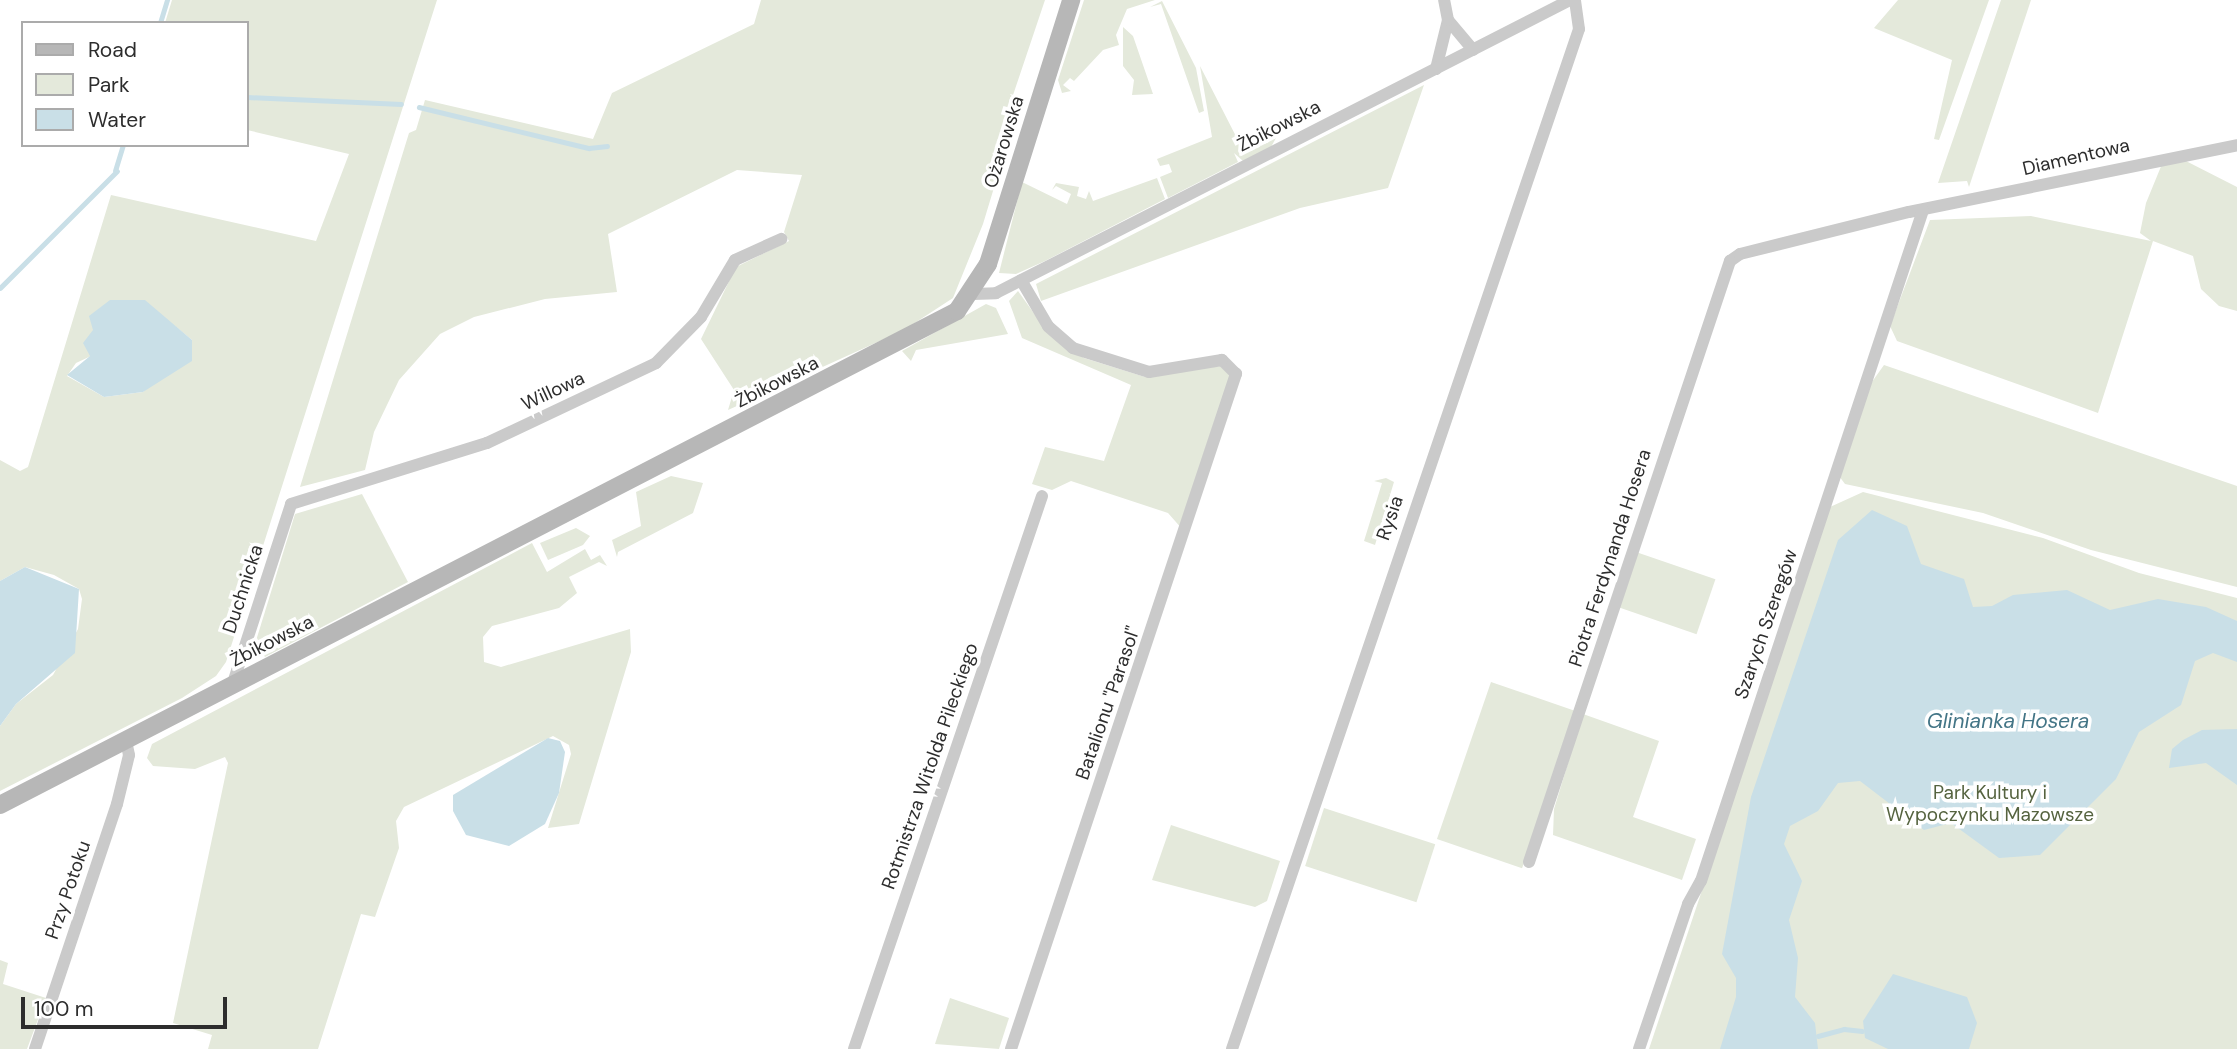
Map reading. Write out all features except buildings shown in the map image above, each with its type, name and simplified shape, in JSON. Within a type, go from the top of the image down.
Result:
[{"type":"main road","name":"Ożarowska","points":[[973,294],[988,264],[1072,0]]},
{"type":"main road","name":"Żbikowska","points":[[0,805],[941,322],[973,294]]},
{"type":"street","points":[[1436,69],[1448,20],[1444,0]]},
{"type":"street","name":"Żbikowska","points":[[973,294],[996,293],[1570,0]]},
{"type":"street","name":"Rysia","points":[[1231,1049],[1581,24],[1575,0]]},
{"type":"street","points":[[1448,20],[1473,50]]},
{"type":"street","name":"Diamentowa","points":[[1727,265],[1740,254],[1923,210],[2237,145]]},
{"type":"street","name":"Szarych Szeregów","points":[[1639,1049],[1688,904],[1701,881],[1923,210]]},
{"type":"street","name":"Willowa","points":[[291,504],[487,443],[656,363],[701,317],[735,260],[781,239]]},
{"type":"street","name":"Piotra Ferdynanda Hosera","points":[[1529,862],[1727,265]]},
{"type":"street","name":"Batalionu \"Parasol\"","points":[[1011,1049],[1235,388],[1234,369],[1222,360],[1143,372],[1073,348],[1048,326],[1021,280]]},
{"type":"street","name":"Rotmistrza Witolda Pileckiego","points":[[854,1049],[1042,496]]},
{"type":"street","name":"Duchnicka","points":[[232,686],[291,504]]},
{"type":"street","name":"Przy Potoku","points":[[35,1049],[117,804],[129,755],[126,741]]},
{"type":"green space","points":[[172,0],[437,0],[226,662],[216,676],[182,698],[0,791],[0,726],[16,704],[53,675],[78,629],[82,599],[79,589],[54,575],[25,567],[0,581],[0,460],[20,471],[28,467],[111,195],[316,241],[349,154],[248,130],[248,21],[166,21]],"holes":[[[175,326],[192,340],[143,392],[104,397],[67,376],[76,363],[91,356],[93,330]]]},
{"type":"green space","points":[[761,0],[1045,0],[1009,107],[1016,115],[983,224],[953,298],[904,330],[728,410],[734,390],[701,339],[736,267],[789,241],[784,232],[802,175],[737,170],[608,234],[617,292],[545,299],[474,317],[440,334],[399,380],[374,432],[365,470],[300,487],[409,133],[416,130],[425,100],[593,139],[612,93],[754,24]]},
{"type":"green space","points":[[1084,0],[1155,0],[1127,9],[1116,35],[1119,45],[1103,50],[1074,81],[1070,78],[1063,85],[1071,91],[1062,93],[1058,80]]},
{"type":"green space","points":[[1898,0],[1989,0],[1939,140],[1934,139],[1952,60],[1874,28]]},
{"type":"green space","points":[[2001,0],[2031,0],[1969,187],[1967,181],[1938,183]]},
{"type":"green space","points":[[1162,1],[1196,68],[1204,111],[1199,113],[1161,4],[1150,7]]},
{"type":"green space","points":[[1123,27],[1133,36],[1153,94],[1132,95],[1134,80],[1123,66]]},
{"type":"green space","points":[[1200,66],[1243,150],[1276,138],[1271,147],[1243,161],[1234,153],[1238,162],[1168,198],[1160,177],[1172,172],[1169,164],[1160,166],[1157,159],[1212,137]]},
{"type":"green space","points":[[1424,85],[1388,188],[1300,208],[1041,301],[1036,284]]},
{"type":"green space","points":[[2182,159],[2237,187],[2237,311],[2219,306],[2201,289],[2193,256],[2153,241],[2098,413],[1897,341],[1890,326],[1930,220],[2031,216],[2151,241],[2140,233],[2146,203],[2162,164]]},
{"type":"green space","points":[[1157,178],[1165,199],[1016,274],[999,273],[1022,182],[1067,204],[1071,194],[1056,186],[1052,190],[1056,183],[1079,187],[1077,196],[1086,199],[1089,191],[1093,201]]},
{"type":"green space","points":[[1018,291],[1048,333],[1084,358],[1145,377],[1220,366],[1227,371],[1230,378],[1183,530],[1168,513],[1071,481],[1052,490],[1032,484],[1045,447],[1104,461],[1131,385],[1022,338],[1009,301]]},
{"type":"green space","points":[[986,304],[996,308],[1008,334],[916,350],[911,361],[902,351]]},
{"type":"green space","points":[[1884,365],[2237,486],[2237,587],[2091,550],[1983,513],[1845,484],[1839,476],[1869,386]]},
{"type":"green space","points":[[671,476],[703,483],[693,513],[618,552],[617,557],[612,540],[641,526],[636,492]]},
{"type":"green space","points":[[1386,478],[1394,482],[1375,545],[1364,541],[1382,483],[1374,481]]},
{"type":"green space","name":"Park Kultury i Wypoczynku Mazowsze","points":[[1863,492],[2043,538],[2139,573],[2237,598],[2237,1049],[1649,1049],[1830,507]]},
{"type":"green space","points":[[362,494],[408,582],[265,657],[255,644],[295,514]]},
{"type":"green space","points":[[576,528],[590,536],[583,545],[548,560],[540,543]]},
{"type":"green space","points":[[532,543],[547,572],[585,549],[591,560],[600,555],[607,566],[599,562],[569,577],[577,593],[559,608],[492,626],[483,637],[484,662],[501,667],[630,629],[631,652],[579,824],[548,828],[571,754],[569,745],[553,736],[404,807],[396,821],[399,848],[375,917],[361,914],[318,1049],[208,1049],[212,1035],[173,1023],[228,763],[225,757],[195,769],[153,766],[147,758],[152,744]]},
{"type":"green space","points":[[1636,552],[1715,579],[1697,634],[1617,607]]},
{"type":"green space","points":[[1491,682],[1576,711],[1522,868],[1437,839]]},
{"type":"green space","points":[[1583,714],[1659,741],[1633,817],[1696,839],[1682,880],[1553,835],[1554,809]]},
{"type":"green space","points":[[1324,808],[1435,844],[1416,902],[1305,866]]},
{"type":"green space","points":[[1171,825],[1280,861],[1267,901],[1255,907],[1152,880]]},
{"type":"green space","points":[[0,960],[8,963],[3,984],[46,998],[27,1049],[0,1049]]},
{"type":"green space","points":[[950,998],[1009,1018],[999,1049],[935,1044]]},
{"type":"water","points":[[110,300],[145,300],[192,340],[192,361],[143,392],[104,397],[67,375],[90,356],[83,343],[93,330],[89,316]]},
{"type":"water","name":"Glinianka Hosera","points":[[1872,510],[1907,526],[1921,564],[1964,579],[1973,607],[1992,606],[2013,595],[2067,590],[2110,610],[2158,599],[2206,607],[2237,621],[2237,662],[2213,653],[2195,661],[2181,705],[2139,732],[2116,779],[2040,855],[1999,858],[1951,823],[1924,830],[1860,781],[1838,783],[1818,811],[1790,826],[1784,844],[1802,881],[1789,920],[1798,958],[1795,997],[1815,1023],[1818,1049],[1720,1049],[1736,997],[1736,978],[1722,954],[1751,797],[1838,540]]},
{"type":"water","points":[[25,567],[79,589],[75,653],[16,704],[0,726],[0,581]]},
{"type":"water","points":[[2237,729],[2237,785],[2206,763],[2169,768],[2172,749],[2183,740],[2202,730]]},
{"type":"water","points":[[548,738],[560,741],[565,752],[559,793],[545,824],[509,846],[466,835],[453,811],[453,795]]},
{"type":"water","points":[[1893,974],[1967,997],[1977,1023],[1969,1049],[1888,1049],[1865,1038],[1863,1021]]},
{"type":"waterway","points":[[161,21],[167,0]]},
{"type":"waterway","points":[[248,97],[401,104]]},
{"type":"waterway","points":[[419,107],[589,148],[607,146]]},
{"type":"waterway","points":[[115,171],[122,147]]},
{"type":"waterway","points":[[0,288],[117,171]]},
{"type":"waterway","points":[[1818,1036],[1844,1029],[1862,1031]]}]
